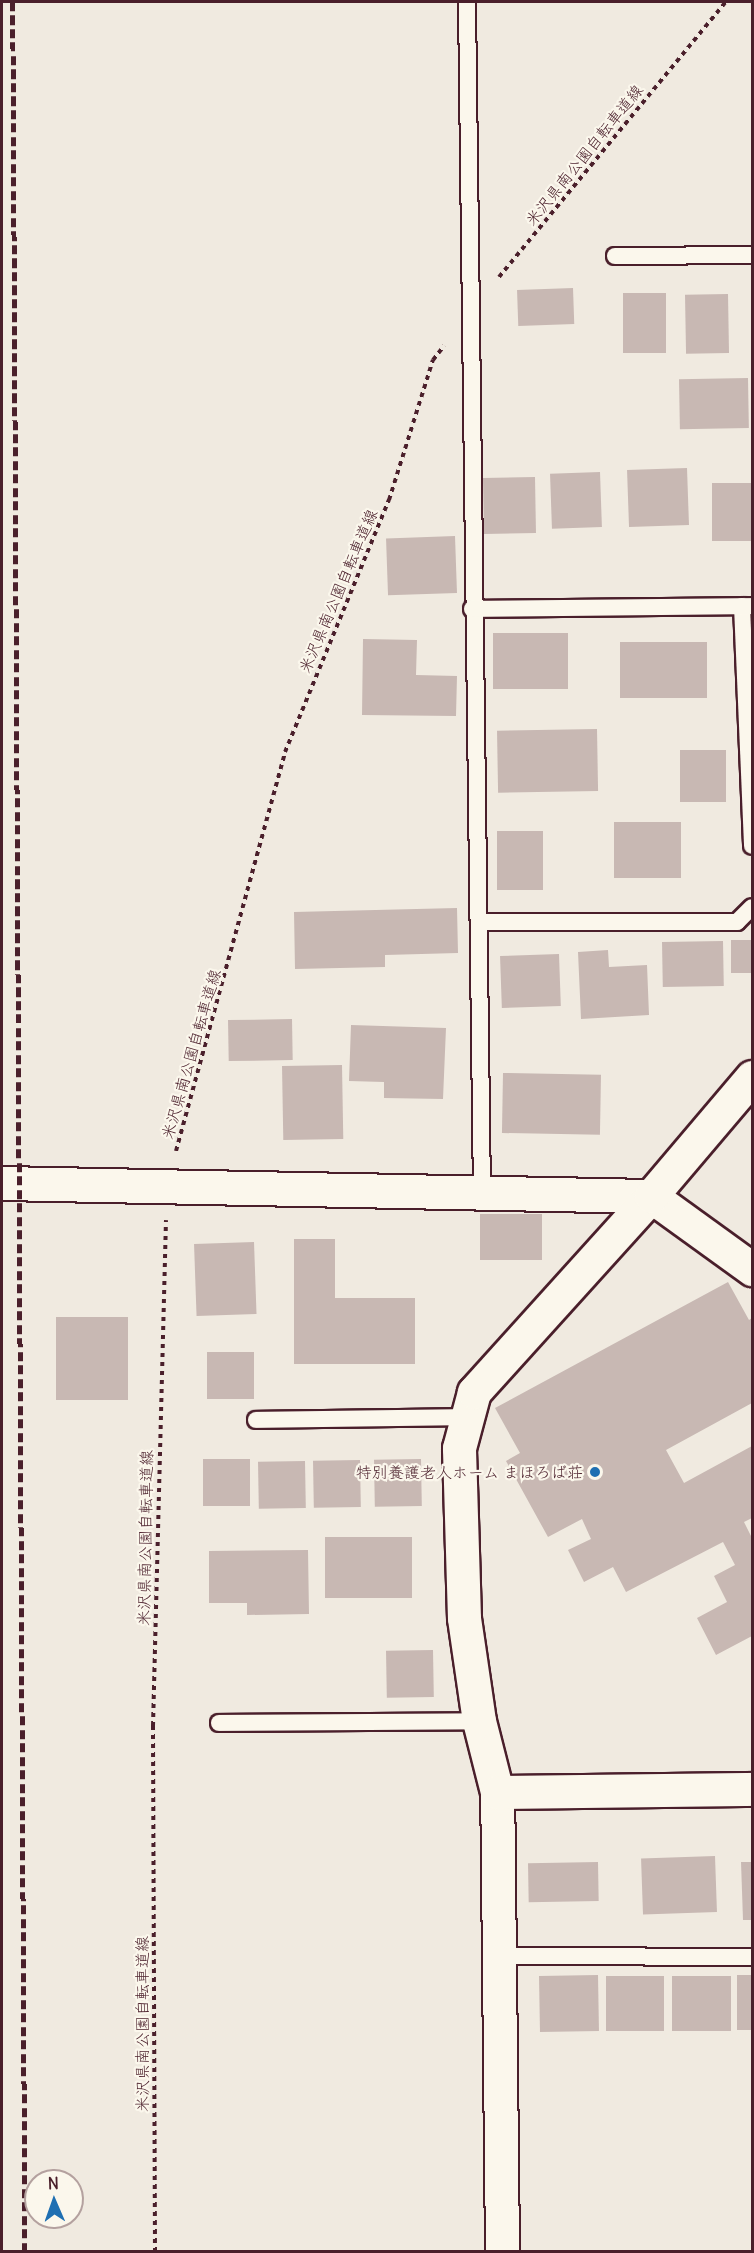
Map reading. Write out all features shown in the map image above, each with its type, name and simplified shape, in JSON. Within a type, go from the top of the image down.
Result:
[{"type":"street","points":[[502,2252],[498,1792],[478,1722],[464,1618],[457,1487],[465,1417],[474,1392],[494,1366],[651,1196],[753,1077]]},
{"type":"street","points":[[2,1182],[651,1196],[753,1269]]},
{"type":"street","points":[[498,1792],[753,1789]]},
{"type":"lane","points":[[467,2],[472,609],[482,1192]]},
{"type":"lane","points":[[615,256],[753,255]]},
{"type":"lane","points":[[472,609],[747,606],[753,846]]},
{"type":"lane","points":[[479,921],[737,922],[753,907]]},
{"type":"lane","points":[[256,1420],[465,1417]]},
{"type":"lane","points":[[219,1723],[478,1722]]},
{"type":"lane","points":[[499,1956],[753,1957]]},
{"type":"path","name":"米沢県南公園自転車道線","points":[[155,2252],[153,1725],[166,1187],[285,752],[389,501],[433,360],[726,2]]},
{"type":"building","points":[[573,288],[574,324],[518,326],[517,290]]},
{"type":"building","points":[[623,293],[666,293],[666,353],[623,353]]},
{"type":"building","points":[[728,294],[729,353],[686,354],[685,295]]},
{"type":"building","points":[[748,378],[749,428],[680,429],[679,379]]},
{"type":"building","points":[[687,468],[689,525],[629,527],[627,470]]},
{"type":"building","points":[[600,472],[602,527],[552,529],[550,474]]},
{"type":"building","points":[[535,477],[536,533],[484,534],[483,478]]},
{"type":"building","points":[[712,483],[752,483],[752,541],[712,541]]},
{"type":"building","points":[[455,536],[457,593],[388,595],[386,538]]},
{"type":"building","points":[[493,633],[568,633],[568,689],[493,689]]},
{"type":"building","points":[[363,639],[417,640],[416,675],[457,676],[456,716],[362,715]]},
{"type":"building","points":[[620,642],[707,642],[707,698],[620,698]]},
{"type":"building","points":[[597,729],[598,791],[498,793],[497,731]]},
{"type":"building","points":[[680,750],[726,750],[726,802],[680,802]]},
{"type":"building","points":[[614,822],[681,822],[681,878],[614,878]]},
{"type":"building","points":[[497,831],[543,831],[543,890],[497,890]]},
{"type":"building","points":[[457,908],[458,953],[385,955],[385,967],[295,969],[294,912]]},
{"type":"building","points":[[731,940],[752,940],[752,973],[731,973]]},
{"type":"building","points":[[723,941],[724,986],[663,987],[662,942]]},
{"type":"building","points":[[608,950],[609,967],[647,965],[649,1015],[581,1019],[578,952]]},
{"type":"building","points":[[559,954],[561,1006],[502,1008],[500,956]]},
{"type":"building","points":[[292,1019],[293,1060],[229,1061],[228,1020]]},
{"type":"building","points":[[351,1025],[446,1028],[443,1099],[384,1098],[384,1082],[349,1081]]},
{"type":"building","points":[[342,1065],[343,1139],[283,1140],[282,1066]]},
{"type":"building","points":[[503,1073],[601,1075],[600,1135],[502,1133]]},
{"type":"building","points":[[480,1214],[542,1214],[542,1260],[480,1260]]},
{"type":"building","points":[[294,1239],[335,1239],[335,1298],[415,1298],[415,1364],[294,1364]]},
{"type":"building","points":[[254,1242],[257,1314],[197,1316],[194,1244]]},
{"type":"building","name":"特別養護老人ホーム まほろば荘","points":[[728,1282],[749,1320],[752,1318],[752,1403],[666,1450],[684,1483],[752,1446],[752,1518],[744,1522],[752,1538],[752,1636],[716,1655],[697,1618],[727,1602],[714,1576],[735,1565],[723,1542],[626,1592],[613,1567],[584,1582],[568,1550],[591,1539],[582,1519],[548,1537],[506,1461],[520,1453],[495,1408]]},
{"type":"building","points":[[56,1317],[128,1317],[128,1400],[56,1400]]},
{"type":"building","points":[[207,1352],[254,1352],[254,1399],[207,1399]]},
{"type":"building","points":[[203,1459],[250,1459],[250,1506],[203,1506]]},
{"type":"building","points":[[421,1459],[422,1506],[375,1507],[374,1460]]},
{"type":"building","points":[[360,1460],[361,1507],[314,1508],[313,1461]]},
{"type":"building","points":[[305,1461],[306,1508],[259,1509],[258,1462]]},
{"type":"building","points":[[325,1537],[412,1537],[412,1598],[325,1598]]},
{"type":"building","points":[[308,1550],[309,1614],[247,1615],[247,1603],[209,1603],[209,1551]]},
{"type":"building","points":[[433,1650],[434,1697],[387,1698],[386,1651]]},
{"type":"building","points":[[715,1856],[717,1912],[643,1915],[641,1859]]},
{"type":"building","points":[[598,1862],[599,1901],[529,1902],[528,1863]]},
{"type":"building","points":[[741,1862],[752,1862],[752,1920],[743,1920]]},
{"type":"building","points":[[598,1975],[599,2031],[540,2032],[539,1976]]},
{"type":"building","points":[[737,1975],[752,1975],[752,2030],[737,2030]]},
{"type":"building","points":[[606,1976],[664,1976],[664,2031],[606,2031]]},
{"type":"building","points":[[672,1976],[731,1976],[731,2031],[672,2031]]},
{"type":"railway","points":[[13,2],[25,2252]]},
{"type":"place","name":"特別養護老人ホーム まほろば荘","points":[[595,1472]]}]
